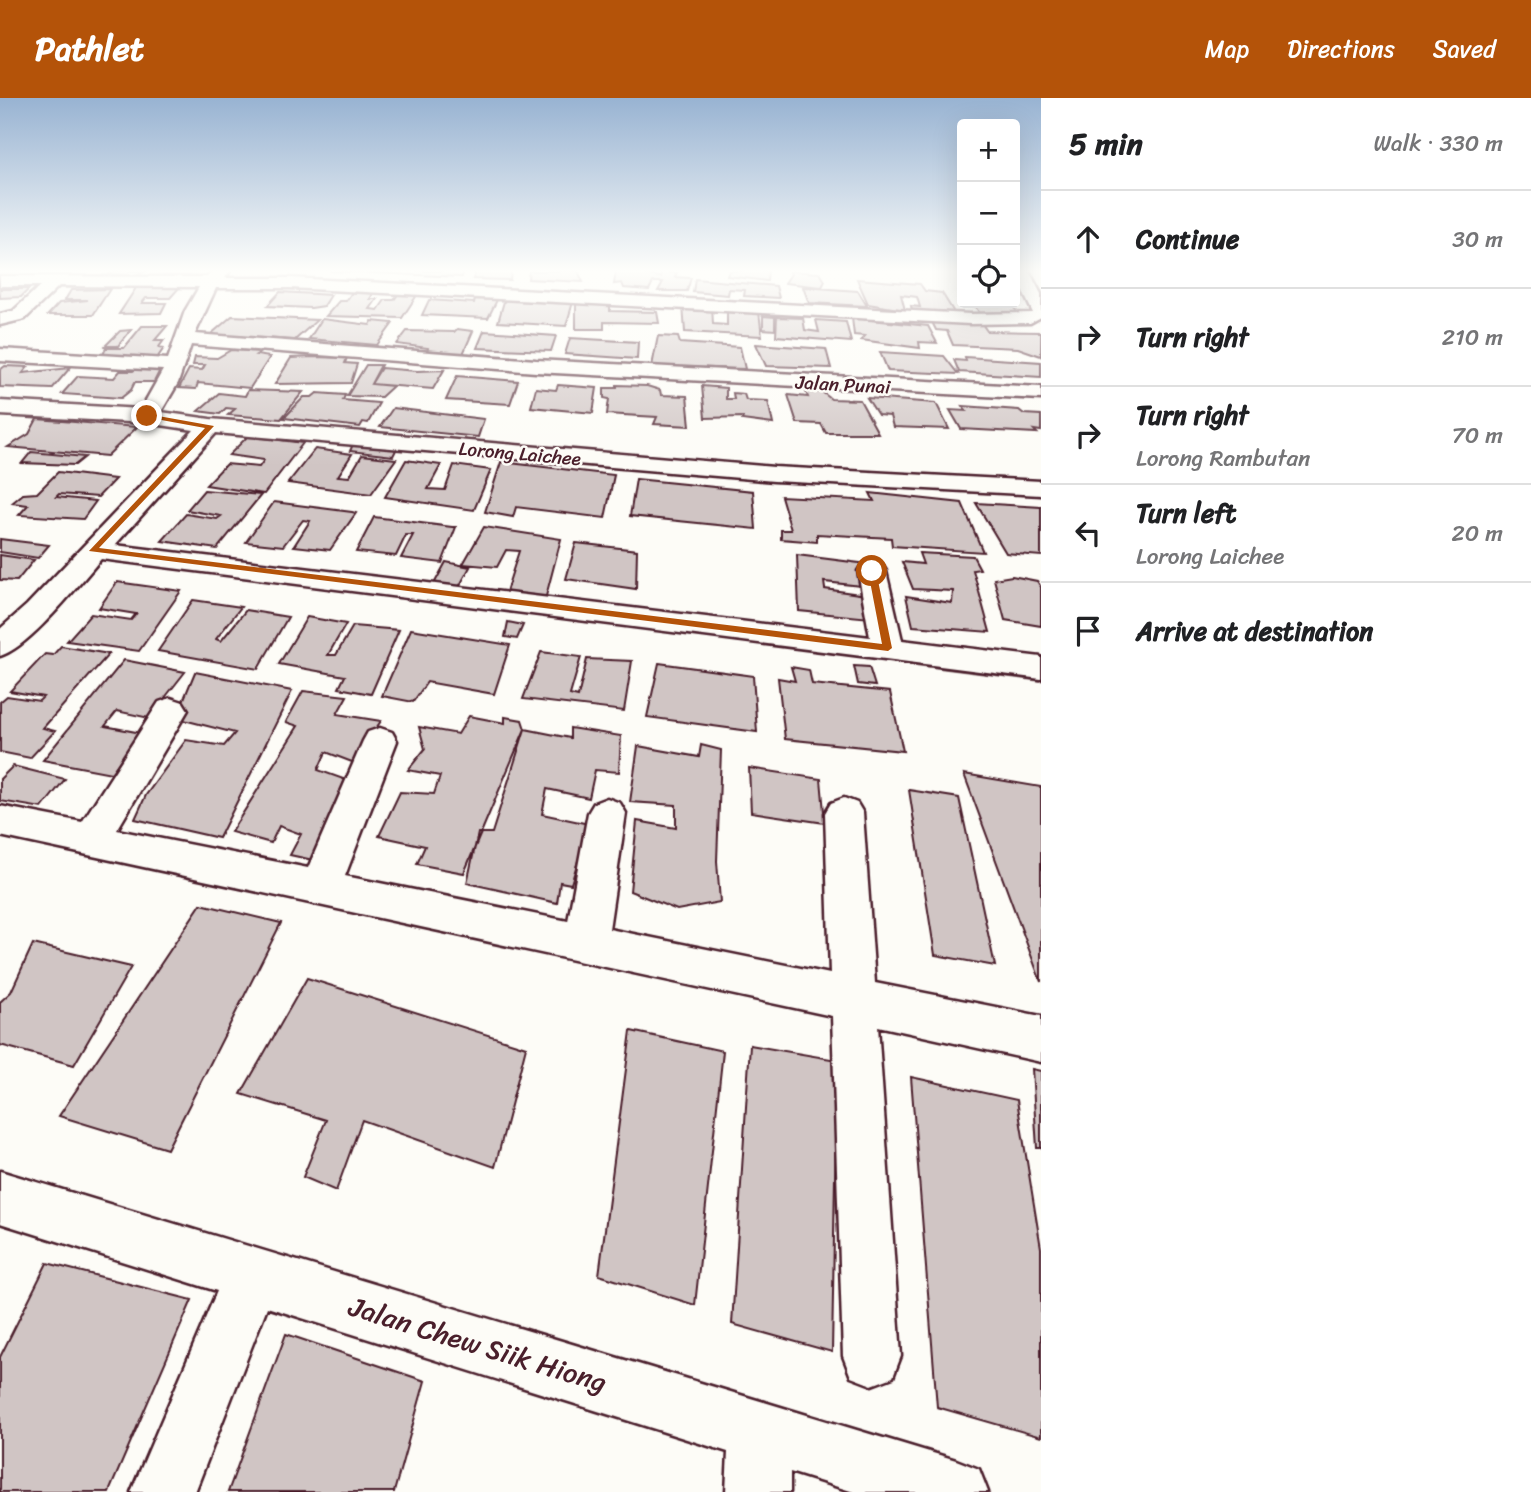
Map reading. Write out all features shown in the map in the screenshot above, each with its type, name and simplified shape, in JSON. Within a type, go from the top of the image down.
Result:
[{"type":"street","points":[[147,416],[175,365],[186,336]]},
{"type":"street","name":"Jalan Punai","points":[[185,339],[536,366],[1041,393]]},
{"type":"street","points":[[0,355],[175,365]]},
{"type":"street","name":"Lorong Laichee","points":[[0,408],[147,416],[210,426],[774,474],[1041,488]]},
{"type":"street","points":[[0,646],[37,612],[210,426]]},
{"type":"street","points":[[92,550],[1041,668]]},
{"type":"street","points":[[872,571],[888,648]]},
{"type":"street","points":[[91,840],[171,709]]},
{"type":"street","points":[[320,888],[380,741]]},
{"type":"street","points":[[585,944],[607,813]]},
{"type":"street","points":[[844,813],[872,1356]]},
{"type":"street","points":[[0,821],[1041,1039]]},
{"type":"street","name":"Jalan Chew Siik Hiong","points":[[0,1197],[956,1492]]},
{"type":"street","points":[[163,1492],[252,1275]]},
{"type":"street","points":[[758,1492],[760,1432]]},
{"type":"building","points":[[115,336],[126,336],[118,346],[105,346]]},
{"type":"building","points":[[134,336],[158,336],[155,340],[164,340],[159,347],[164,348],[155,361],[101,359],[106,348],[124,348]]},
{"type":"building","points":[[228,336],[299,336],[295,340]]},
{"type":"building","points":[[311,336],[384,336],[377,345],[309,339]]},
{"type":"building","points":[[403,336],[471,336],[463,354],[427,352],[428,348],[397,344]]},
{"type":"building","points":[[482,336],[556,336],[551,351],[477,348]]},
{"type":"building","points":[[659,336],[678,337],[680,343],[740,347],[745,369],[652,366]]},
{"type":"building","points":[[777,336],[850,336],[851,342]]},
{"type":"building","points":[[865,336],[933,336],[937,343],[919,342],[920,348],[861,340]]},
{"type":"building","points":[[949,336],[1041,336],[1041,356],[1018,348],[953,345]]},
{"type":"building","points":[[570,338],[638,342],[637,359],[565,354]]},
{"type":"building","points":[[756,344],[826,349],[831,368],[766,366]]},
{"type":"building","points":[[231,350],[261,352],[256,355],[270,357],[250,388],[198,383],[196,389],[179,388],[189,369],[202,370],[205,365],[193,365],[195,357],[217,358]]},
{"type":"building","points":[[880,352],[944,356],[958,374],[888,371]]},
{"type":"building","points":[[965,357],[1041,362],[1041,377],[959,372],[954,360],[966,361]]},
{"type":"building","points":[[291,358],[347,358],[345,363],[357,364],[351,383],[275,384]]},
{"type":"building","points":[[366,365],[381,365],[371,384],[393,386],[381,397],[347,396]]},
{"type":"building","points":[[5,366],[28,367],[23,373],[70,368],[52,389],[0,387],[0,370]]},
{"type":"building","points":[[138,368],[161,368],[154,382],[135,382],[131,390],[121,398],[62,394],[78,376],[114,378],[120,371],[133,371]]},
{"type":"building","points":[[381,368],[444,370],[433,389],[371,384]]},
{"type":"building","points":[[457,376],[518,381],[510,404],[446,400]]},
{"type":"building","points":[[558,385],[597,388],[593,413],[531,407],[536,388],[556,390]]},
{"type":"building","points":[[617,385],[647,386],[660,390],[661,395],[687,396],[690,426],[654,424],[657,417],[607,414],[609,399],[604,398],[604,388],[617,388]]},
{"type":"building","points":[[702,386],[726,388],[726,399],[734,399],[733,393],[744,394],[746,400],[768,401],[773,424],[742,420],[743,417],[705,418]]},
{"type":"building","points":[[248,390],[303,392],[281,419],[228,415],[235,409],[226,408],[220,414],[198,411],[219,393],[245,396]]},
{"type":"building","points":[[806,392],[822,392],[831,399],[860,400],[878,433],[826,433],[821,424],[797,423],[788,395],[808,397]]},
{"type":"building","points":[[317,393],[345,395],[343,400],[379,403],[368,423],[363,422],[360,427],[284,418],[304,397],[312,397]]},
{"type":"building","points":[[867,398],[936,403],[949,429],[893,427],[890,416],[878,415]]},
{"type":"building","points":[[963,406],[1019,410],[1024,414],[1041,415],[1041,431],[961,429],[950,410],[966,411]]},
{"type":"building","points":[[393,408],[484,419],[478,437],[380,427]]},
{"type":"building","points":[[37,419],[137,427],[107,456],[8,447],[29,434]]},
{"type":"building","points":[[248,436],[303,443],[264,494],[206,485],[226,464],[259,467],[264,460],[229,455]]},
{"type":"building","points":[[354,442],[397,448],[393,456],[350,451]]},
{"type":"building","points":[[315,449],[352,454],[338,476],[349,477],[362,455],[396,459],[371,494],[288,483]]},
{"type":"building","points":[[31,452],[85,457],[75,465],[22,463]]},
{"type":"building","points":[[406,460],[441,465],[428,489],[445,490],[454,465],[491,470],[474,510],[385,497]]},
{"type":"building","points":[[501,462],[614,475],[605,518],[516,507],[513,517],[485,512]]},
{"type":"building","points":[[58,472],[115,479],[98,497],[59,494],[56,497],[96,501],[83,519],[19,515],[28,505],[12,503],[23,494],[37,493]]},
{"type":"building","points":[[636,479],[753,491],[756,529],[630,516]]},
{"type":"building","points":[[204,490],[261,495],[217,549],[162,541],[186,514],[217,519],[221,516],[187,510]]},
{"type":"building","points":[[870,493],[962,503],[983,552],[892,546],[891,538],[817,534],[817,542],[781,539],[781,530],[791,530],[781,496],[874,501]]},
{"type":"building","points":[[274,502],[356,513],[330,550],[294,546],[310,521],[303,520],[283,546],[246,542]]},
{"type":"building","points":[[976,503],[1041,507],[1041,556],[1006,553]]},
{"type":"building","points":[[374,517],[456,527],[442,563],[401,558],[413,535],[406,535],[396,556],[356,552]]},
{"type":"building","points":[[484,527],[561,539],[545,600],[505,595],[519,551],[506,550],[497,567],[463,564]]},
{"type":"building","points":[[0,539],[49,545],[38,558],[0,552]]},
{"type":"building","points":[[576,543],[637,550],[636,589],[566,579]]},
{"type":"building","points":[[919,553],[973,556],[980,569],[973,570],[990,632],[913,626],[906,596],[952,603],[953,591],[913,589],[902,562],[923,564]]},
{"type":"building","points":[[0,555],[34,560],[17,581],[0,580]]},
{"type":"building","points":[[797,555],[867,564],[871,587],[824,582],[825,589],[866,595],[870,618],[799,611]]},
{"type":"building","points":[[446,562],[470,567],[459,587],[434,584]]},
{"type":"building","points":[[1012,576],[1037,581],[1041,587],[1041,626],[1005,620],[994,579]]},
{"type":"building","points":[[117,582],[181,591],[139,651],[67,641],[91,614],[131,620],[136,614],[99,608]]},
{"type":"building","points":[[193,600],[241,607],[216,639],[221,641],[246,610],[288,617],[258,669],[158,651]]},
{"type":"building","points":[[307,617],[346,624],[328,655],[336,655],[353,626],[399,630],[371,694],[339,688],[345,676],[279,664]]},
{"type":"building","points":[[508,622],[523,625],[517,639],[505,637]]},
{"type":"building","points":[[411,629],[510,645],[494,694],[427,682],[413,702],[382,696]]},
{"type":"building","points":[[61,646],[109,654],[43,728],[55,731],[30,758],[0,752],[0,702],[7,696],[39,701],[43,697],[10,691],[45,654],[53,655]]},
{"type":"building","points":[[541,652],[581,657],[570,695],[578,697],[587,659],[632,661],[624,711],[523,699]]},
{"type":"building","points":[[124,660],[185,672],[149,718],[117,711],[105,726],[141,733],[111,773],[43,760]]},
{"type":"building","points":[[659,663],[753,676],[757,732],[647,717]]},
{"type":"building","points":[[854,666],[869,667],[875,686],[858,684]]},
{"type":"building","points":[[791,667],[809,670],[812,684],[890,692],[903,751],[785,739],[778,678],[795,681]]},
{"type":"building","points":[[195,672],[292,691],[219,838],[135,819],[146,795],[186,740],[224,746],[235,733],[176,718]]},
{"type":"building","points":[[303,691],[347,696],[337,714],[381,721],[352,762],[326,752],[318,770],[349,781],[313,860],[290,855],[301,834],[279,826],[271,843],[231,832],[298,726],[286,722]]},
{"type":"building","points":[[469,716],[505,723],[505,717],[522,720],[525,729],[464,873],[417,864],[425,846],[379,836],[400,792],[434,794],[440,776],[408,770],[425,749],[419,727],[458,734]]},
{"type":"building","points":[[570,728],[621,736],[619,772],[595,770],[589,798],[547,789],[542,814],[589,824],[571,884],[560,882],[557,903],[467,883],[478,833],[492,833],[525,729],[570,738]]},
{"type":"building","points":[[701,745],[721,750],[717,861],[720,902],[677,910],[630,891],[637,821],[676,828],[676,805],[630,802],[638,746],[699,757]]},
{"type":"building","points":[[13,766],[65,779],[42,808],[0,801],[0,779]]},
{"type":"building","points":[[749,768],[821,779],[825,823],[751,812]]},
{"type":"building","points":[[964,774],[1041,787],[1041,982]]},
{"type":"building","points":[[909,790],[959,798],[995,966],[935,955]]},
{"type":"building","points":[[201,904],[281,923],[167,1149],[59,1116]]},
{"type":"building","points":[[33,944],[131,967],[74,1065],[0,1045],[0,1002],[11,992]]},
{"type":"building","points":[[307,978],[526,1047],[495,1167],[362,1120],[336,1191],[303,1177],[326,1120],[241,1094]]},
{"type":"building","points":[[631,1031],[723,1051],[695,1305],[599,1275]]},
{"type":"building","points":[[750,1045],[837,1060],[832,1352],[732,1324]]},
{"type":"building","points":[[1032,1069],[1041,1071],[1041,1148],[1037,1148]]},
{"type":"building","points":[[911,1077],[1017,1100],[1041,1248],[1041,1437],[937,1407]]},
{"type":"building","points":[[47,1263],[192,1300],[109,1492],[0,1492],[0,1357]]},
{"type":"building","points":[[286,1334],[425,1381],[394,1492],[228,1492]]},
{"type":"waterway","points":[[910,663],[1041,679]]},
{"type":"route","points":[[147,416],[210,426],[92,550],[888,648],[872,571]]}]
